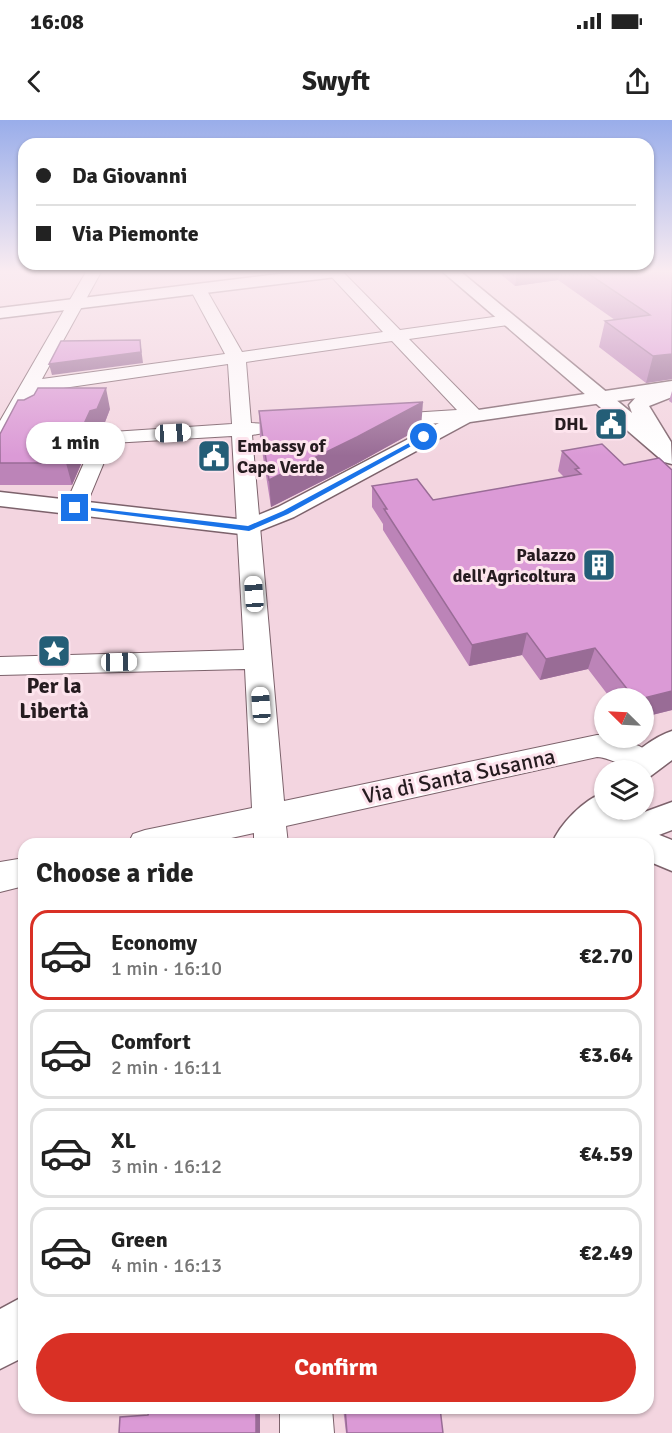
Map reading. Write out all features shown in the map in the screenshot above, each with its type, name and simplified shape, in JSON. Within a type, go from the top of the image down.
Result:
[{"type":"street","points":[[0,438],[58,333]]},
{"type":"street","points":[[223,333],[237,359],[270,830]]},
{"type":"street","points":[[393,333],[473,415]]},
{"type":"street","points":[[28,387],[415,333]]},
{"type":"street","points":[[524,333],[569,370],[597,397],[669,454]]},
{"type":"street","points":[[569,370],[613,382],[672,378]]},
{"type":"street","points":[[357,422],[473,415],[672,388]]},
{"type":"street","points":[[669,454],[639,407],[645,399],[672,388]]},
{"type":"street","points":[[0,499],[249,528],[286,512],[443,427],[473,415]]},
{"type":"street","points":[[75,508],[104,436],[277,427]]},
{"type":"street","points":[[0,666],[258,659]]},
{"type":"street","name":"Via di Santa Susanna","points":[[199,838],[270,830],[597,746],[657,759]]},
{"type":"street","points":[[597,830],[672,816]]},
{"type":"street","points":[[597,830],[620,838]]},
{"type":"street","points":[[654,850],[672,856]]},
{"type":"street","points":[[0,877],[18,873]]},
{"type":"street","points":[[0,1343],[18,1327]]},
{"type":"street","points":[[306,1414],[308,1433]]},
{"type":"building","points":[[622,333],[672,333],[672,354],[653,356]]},
{"type":"building","points":[[140,340],[141,352],[49,364],[61,341]]},
{"type":"building","points":[[38,388],[106,388],[97,409],[90,411],[66,463],[0,463],[0,434],[18,400],[34,395]]},
{"type":"building","points":[[423,402],[357,437],[269,480],[259,411]]},
{"type":"building","points":[[602,444],[624,465],[659,458],[672,470],[672,691],[654,696],[654,688],[626,688],[595,648],[546,659],[527,633],[472,645],[384,509],[387,509],[372,486],[417,479],[433,500],[581,474],[575,469],[579,468],[562,451]]},
{"type":"building","points":[[256,1414],[256,1433],[119,1433],[120,1417]]},
{"type":"building","points":[[345,1414],[441,1414],[443,1433],[347,1433]]},
{"type":"place","name":"DHL","points":[[611,424]]},
{"type":"place","name":"Embassy of Cape Verde","points":[[214,456]]},
{"type":"place","name":"Palazzo dell'Agricoltura","points":[[599,565]]},
{"type":"place","name":"Per la Libertà","points":[[54,651]]},
{"type":"route","points":[[75,508],[233,528],[249,528],[286,512],[424,437]]}]
